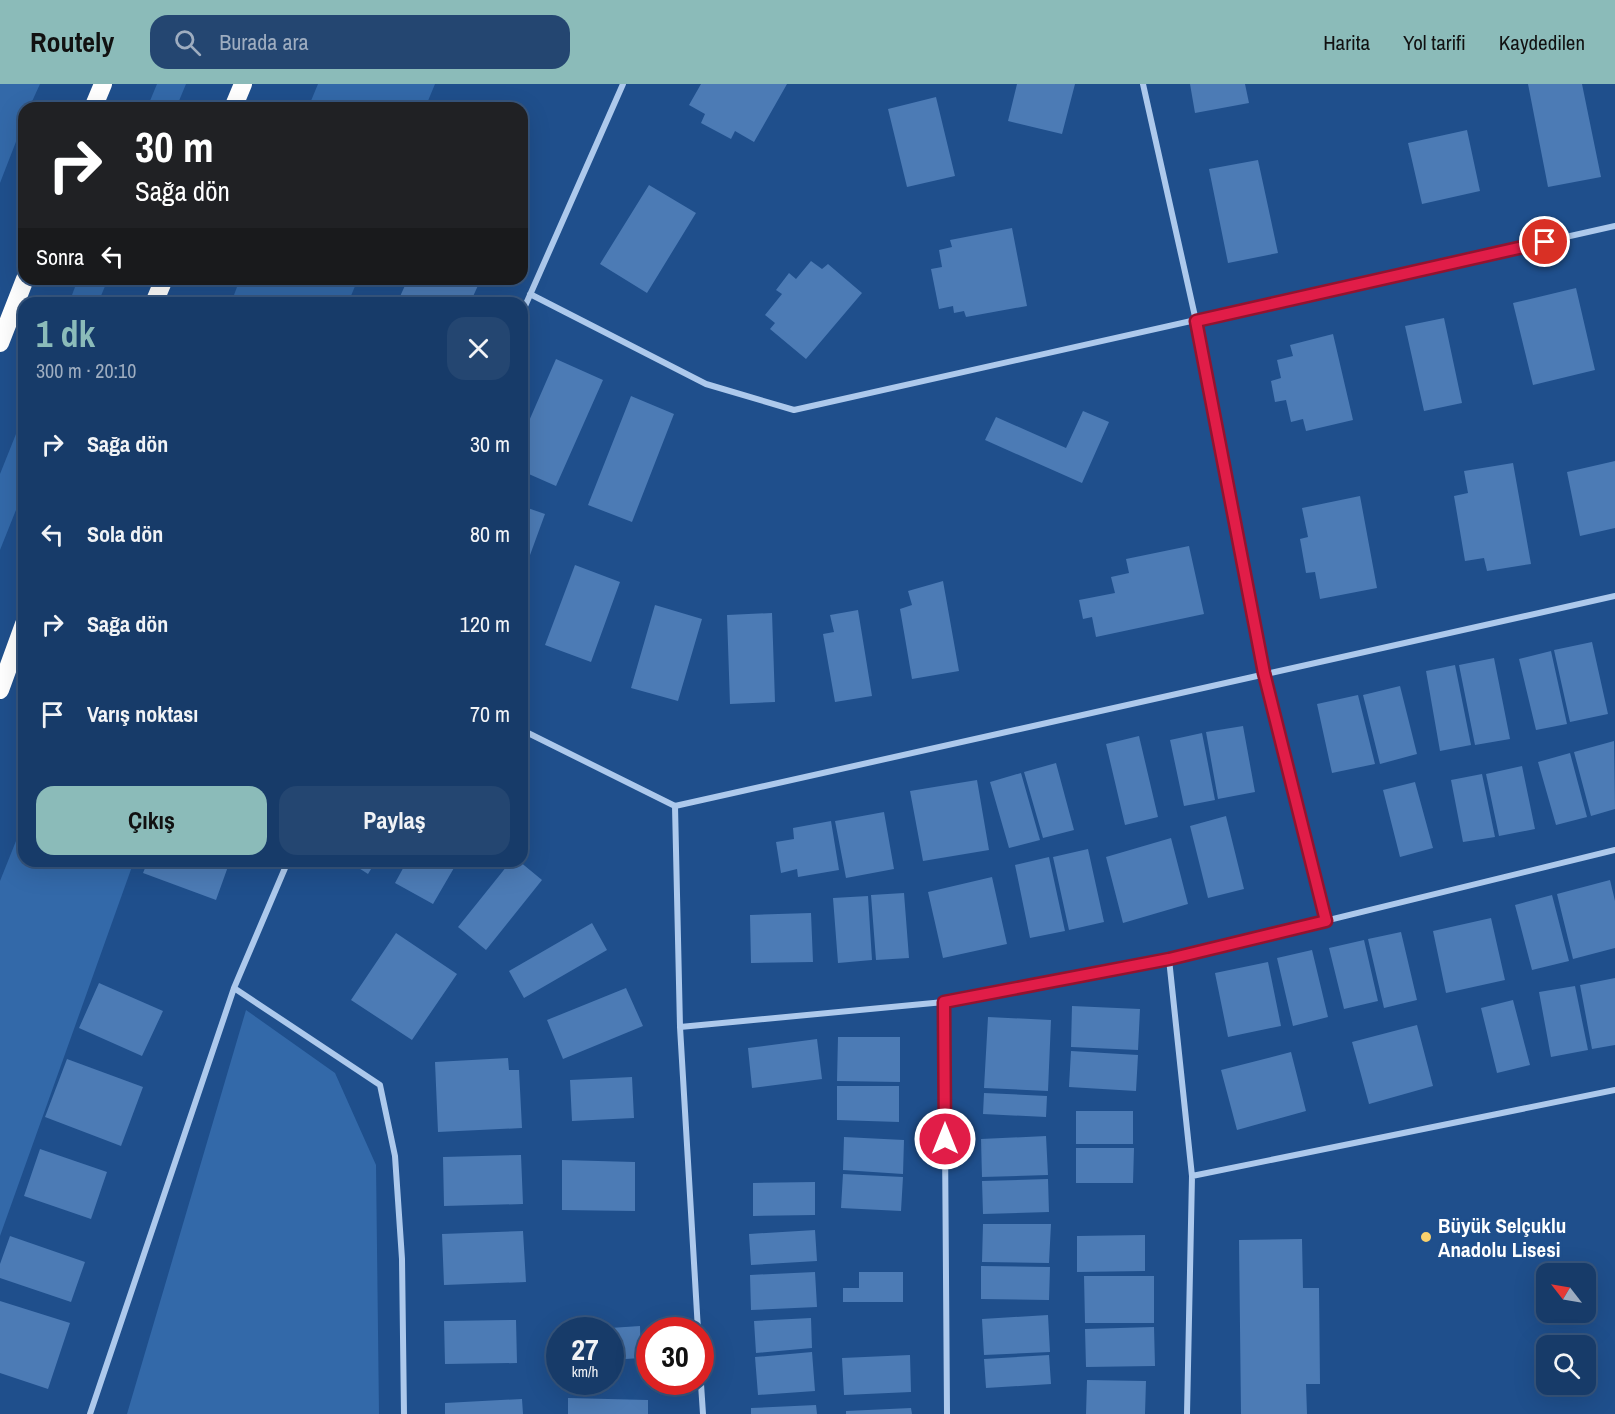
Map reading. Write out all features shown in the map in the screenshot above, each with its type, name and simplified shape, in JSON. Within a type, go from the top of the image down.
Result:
[{"type":"highway","points":[[95,102],[102,84]]},
{"type":"highway","points":[[236,102],[243,84]]},
{"type":"highway","points":[[0,343],[18,299]]},
{"type":"highway","points":[[0,690],[18,640]]},
{"type":"street","points":[[528,299],[623,84]]},
{"type":"street","points":[[1143,84],[1196,321],[1264,673],[1326,921]]},
{"type":"street","points":[[530,294],[706,384],[794,410],[1615,226]]},
{"type":"street","points":[[528,733],[675,806],[1615,596]]},
{"type":"street","points":[[675,806],[680,1027],[697,1317]]},
{"type":"street","points":[[680,1027],[944,1002],[1169,959],[1615,850]]},
{"type":"street","points":[[90,1414],[234,988],[285,867]]},
{"type":"street","points":[[1169,959],[1192,1176],[1186,1414]]},
{"type":"street","points":[[234,988],[380,1085],[396,1168],[402,1258],[404,1414]]},
{"type":"street","points":[[944,1002],[947,1414]]},
{"type":"street","points":[[1192,1176],[1615,1090]]},
{"type":"street","points":[[702,1395],[703,1414]]},
{"type":"shaded area","points":[[0,84],[40,84],[32,102],[18,102],[18,136],[0,183]]},
{"type":"shaded area","points":[[157,84],[186,84],[178,102],[150,102]]},
{"type":"shaded area","points":[[318,84],[435,84],[428,102],[310,102]]},
{"type":"shaded area","points":[[76,285],[106,285],[100,297],[71,297]]},
{"type":"shaded area","points":[[238,285],[356,285],[350,297],[233,297]]},
{"type":"shaded area","points":[[18,429],[18,505],[0,550],[0,474]]},
{"type":"shaded area","points":[[18,836],[18,867],[132,867],[0,1236],[0,881]]},
{"type":"shaded area","points":[[246,1010],[335,1073],[376,1165],[379,1414],[127,1414]]},
{"type":"building","points":[[701,84],[787,84],[754,142],[735,131],[731,139],[701,123],[705,114],[689,105]]},
{"type":"building","points":[[1017,84],[1075,84],[1062,134],[1008,121]]},
{"type":"building","points":[[1190,84],[1245,84],[1249,103],[1195,113]]},
{"type":"building","points":[[1528,84],[1582,84],[1601,177],[1548,187]]},
{"type":"building","points":[[936,97],[955,176],[907,187],[888,109]]},
{"type":"building","points":[[1467,130],[1480,191],[1422,204],[1408,143]]},
{"type":"building","points":[[1258,160],[1278,253],[1228,263],[1209,169]]},
{"type":"building","points":[[649,185],[696,213],[647,293],[600,264]]},
{"type":"building","points":[[1012,228],[1027,306],[966,317],[964,311],[954,313],[953,306],[939,309],[931,269],[942,267],[939,250],[952,247],[950,240]]},
{"type":"building","points":[[811,261],[822,269],[828,264],[862,293],[806,359],[770,329],[775,323],[765,315],[782,294],[776,290],[789,273],[796,279]]},
{"type":"building","points":[[405,285],[478,285],[473,297],[400,297]]},
{"type":"building","points":[[1576,288],[1595,370],[1533,385],[1513,303]]},
{"type":"building","points":[[1444,318],[1462,403],[1424,411],[1405,326]]},
{"type":"building","points":[[1333,334],[1353,420],[1306,431],[1303,419],[1291,422],[1286,400],[1275,402],[1271,381],[1281,378],[1277,360],[1293,356],[1290,345]]},
{"type":"building","points":[[556,359],[603,380],[556,486],[528,474],[528,423]]},
{"type":"building","points":[[631,396],[674,414],[632,522],[588,505]]},
{"type":"building","points":[[1083,411],[1109,422],[1082,483],[985,440],[996,417],[1066,448]]},
{"type":"building","points":[[1615,461],[1615,528],[1580,536],[1567,472]]},
{"type":"building","points":[[1513,463],[1531,564],[1487,571],[1484,558],[1465,561],[1454,496],[1468,493],[1464,471]]},
{"type":"building","points":[[1360,496],[1377,588],[1320,599],[1315,572],[1306,573],[1300,539],[1308,537],[1302,508]]},
{"type":"building","points":[[528,508],[545,514],[528,561]]},
{"type":"building","points":[[1189,546],[1204,614],[1096,637],[1092,617],[1083,619],[1079,600],[1115,593],[1111,577],[1129,573],[1126,559]]},
{"type":"building","points":[[575,565],[620,582],[591,662],[545,645]]},
{"type":"building","points":[[943,581],[959,671],[912,679],[900,609],[912,605],[908,591]]},
{"type":"building","points":[[655,605],[702,619],[678,701],[631,688]]},
{"type":"building","points":[[858,610],[872,696],[835,702],[823,634],[834,632],[830,615]]},
{"type":"building","points":[[772,613],[775,702],[730,704],[727,615]]},
{"type":"building","points":[[1592,642],[1608,714],[1570,722],[1554,650]]},
{"type":"building","points":[[1551,651],[1567,724],[1536,730],[1519,659]]},
{"type":"building","points":[[1494,658],[1510,739],[1475,745],[1459,665]]},
{"type":"building","points":[[1455,665],[1471,745],[1440,751],[1426,671]]},
{"type":"building","points":[[1400,686],[1417,754],[1380,764],[1363,695]]},
{"type":"building","points":[[1358,695],[1375,764],[1332,773],[1317,704]]},
{"type":"building","points":[[1243,726],[1255,792],[1218,799],[1206,732]]},
{"type":"building","points":[[1202,733],[1215,800],[1184,806],[1170,740]]},
{"type":"building","points":[[1139,736],[1158,817],[1125,825],[1106,744]]},
{"type":"building","points":[[1614,741],[1615,809],[1591,816],[1574,752]]},
{"type":"building","points":[[1570,753],[1587,817],[1556,825],[1538,762]]},
{"type":"building","points":[[1056,763],[1074,830],[1043,838],[1024,772]]},
{"type":"building","points":[[1522,766],[1535,829],[1499,836],[1486,774]]},
{"type":"building","points":[[1021,773],[1040,840],[1009,848],[990,782]]},
{"type":"building","points":[[1482,774],[1495,837],[1463,842],[1451,780]]},
{"type":"building","points":[[977,780],[989,850],[923,861],[910,791]]},
{"type":"building","points":[[1415,782],[1433,848],[1400,857],[1383,790]]},
{"type":"building","points":[[884,812],[894,869],[846,878],[835,821]]},
{"type":"building","points":[[1226,816],[1244,889],[1208,898],[1190,826]]},
{"type":"building","points":[[831,821],[839,870],[798,877],[797,869],[781,873],[776,842],[794,839],[793,828]]},
{"type":"building","points":[[1171,838],[1188,904],[1123,923],[1106,857]]},
{"type":"building","points":[[1088,849],[1104,922],[1069,930],[1053,857]]},
{"type":"building","points":[[1049,857],[1065,931],[1030,938],[1015,865]]},
{"type":"building","points":[[146,867],[228,867],[216,900],[143,873]]},
{"type":"building","points":[[357,867],[372,867],[368,874]]},
{"type":"building","points":[[404,867],[455,867],[433,904],[395,883]]},
{"type":"building","points":[[506,867],[526,867],[542,880],[486,950],[458,927]]},
{"type":"building","points":[[992,877],[1007,944],[943,958],[928,892]]},
{"type":"building","points":[[1610,880],[1615,901],[1615,948],[1573,959],[1557,894]]},
{"type":"building","points":[[904,893],[909,958],[876,960],[871,895]]},
{"type":"building","points":[[1552,895],[1569,961],[1532,970],[1515,905]]},
{"type":"building","points":[[868,896],[872,960],[838,963],[833,898]]},
{"type":"building","points":[[811,913],[813,962],[751,963],[750,915]]},
{"type":"building","points":[[1491,918],[1505,980],[1446,993],[1433,931]]},
{"type":"building","points":[[592,923],[607,950],[524,998],[509,971]]},
{"type":"building","points":[[1401,932],[1417,1000],[1384,1008],[1368,939]]},
{"type":"building","points":[[396,933],[457,974],[412,1040],[351,1000]]},
{"type":"building","points":[[1364,940],[1378,1001],[1344,1009],[1329,948]]},
{"type":"building","points":[[1312,950],[1328,1017],[1293,1026],[1277,958]]},
{"type":"building","points":[[1268,962],[1281,1026],[1228,1037],[1215,973]]},
{"type":"building","points":[[1615,978],[1615,1045],[1592,1049],[1580,985]]},
{"type":"building","points":[[99,983],[163,1011],[142,1056],[79,1028]]},
{"type":"building","points":[[1575,986],[1588,1050],[1551,1057],[1539,992]]},
{"type":"building","points":[[626,988],[643,1026],[563,1059],[547,1020]]},
{"type":"building","points":[[1513,1000],[1530,1065],[1497,1073],[1481,1008]]},
{"type":"building","points":[[1072,1006],[1140,1009],[1138,1050],[1071,1047]]},
{"type":"building","points":[[988,1017],[1051,1020],[1048,1091],[984,1088]]},
{"type":"building","points":[[1417,1025],[1433,1086],[1369,1104],[1352,1042]]},
{"type":"building","points":[[838,1037],[900,1037],[900,1082],[837,1081]]},
{"type":"building","points":[[817,1039],[822,1079],[752,1088],[748,1048]]},
{"type":"building","points":[[1071,1051],[1138,1055],[1136,1091],[1069,1087]]},
{"type":"building","points":[[1291,1052],[1306,1111],[1237,1130],[1221,1070]]},
{"type":"building","points":[[508,1058],[509,1070],[519,1070],[522,1128],[438,1132],[435,1062]]},
{"type":"building","points":[[67,1059],[143,1087],[121,1146],[45,1117]]},
{"type":"building","points":[[632,1077],[634,1118],[572,1121],[570,1080]]},
{"type":"building","points":[[837,1086],[899,1086],[899,1122],[837,1120]]},
{"type":"building","points":[[984,1093],[1047,1096],[1046,1117],[983,1114]]},
{"type":"building","points":[[1076,1111],[1133,1111],[1133,1144],[1076,1144]]},
{"type":"building","points":[[1046,1136],[1048,1175],[982,1177],[981,1139]]},
{"type":"building","points":[[844,1137],[904,1140],[903,1174],[843,1170]]},
{"type":"building","points":[[1076,1148],[1134,1148],[1133,1183],[1076,1183]]},
{"type":"building","points":[[40,1149],[107,1172],[91,1219],[24,1196]]},
{"type":"building","points":[[521,1155],[523,1204],[444,1206],[443,1157]]},
{"type":"building","points":[[562,1160],[635,1162],[635,1211],[562,1210]]},
{"type":"building","points":[[843,1174],[903,1177],[901,1211],[841,1208]]},
{"type":"building","points":[[1048,1179],[1049,1212],[983,1214],[982,1181]]},
{"type":"building","points":[[815,1182],[815,1215],[753,1216],[753,1183]]},
{"type":"building","points":[[983,1224],[1051,1224],[1049,1263],[982,1262]]},
{"type":"building","points":[[815,1230],[817,1261],[751,1265],[749,1234]]},
{"type":"building","points":[[523,1231],[526,1282],[444,1285],[442,1234]]},
{"type":"building","points":[[1145,1235],[1145,1271],[1077,1272],[1077,1236]]},
{"type":"building","points":[[10,1236],[85,1262],[71,1302],[0,1278],[0,1264]]},
{"type":"building","points":[[1302,1239],[1303,1288],[1319,1288],[1320,1384],[1306,1384],[1307,1414],[1241,1414],[1239,1240]]},
{"type":"building","points":[[981,1266],[1050,1267],[1049,1300],[981,1299]]},
{"type":"building","points":[[815,1272],[817,1307],[751,1310],[750,1275]]},
{"type":"building","points":[[859,1272],[903,1272],[903,1302],[843,1302],[843,1288],[859,1288]]},
{"type":"building","points":[[1084,1276],[1154,1276],[1154,1323],[1085,1323]]},
{"type":"building","points":[[0,1301],[70,1323],[48,1389],[0,1373]]},
{"type":"building","points":[[1048,1315],[1050,1352],[984,1355],[982,1319]]},
{"type":"building","points":[[811,1318],[812,1348],[756,1353],[754,1321]]},
{"type":"building","points":[[516,1320],[517,1363],[445,1364],[444,1321]]},
{"type":"building","points":[[636,1326],[636,1358],[624,1359],[624,1327]]},
{"type":"building","points":[[1154,1327],[1155,1366],[1086,1367],[1085,1329]]},
{"type":"building","points":[[812,1352],[815,1391],[758,1395],[755,1357]]},
{"type":"building","points":[[910,1355],[911,1392],[844,1395],[842,1358]]},
{"type":"building","points":[[1049,1355],[1051,1384],[986,1388],[984,1359]]},
{"type":"building","points":[[1087,1380],[1146,1381],[1145,1414],[1086,1414]]},
{"type":"building","points":[[568,1398],[648,1400],[648,1414],[568,1414]]},
{"type":"building","points":[[522,1399],[523,1414],[445,1414],[445,1403]]},
{"type":"building","points":[[816,1405],[817,1414],[751,1414],[751,1408]]},
{"type":"building","points":[[911,1408],[912,1414],[846,1414],[846,1411]]},
{"type":"place","name":"Büyük Selçuklu Anadolu Lisesi","points":[[1426,1237]]},
{"type":"route","points":[[945,1139],[944,1002],[1169,959],[1326,921],[1264,673],[1196,321],[1545,242]]}]
